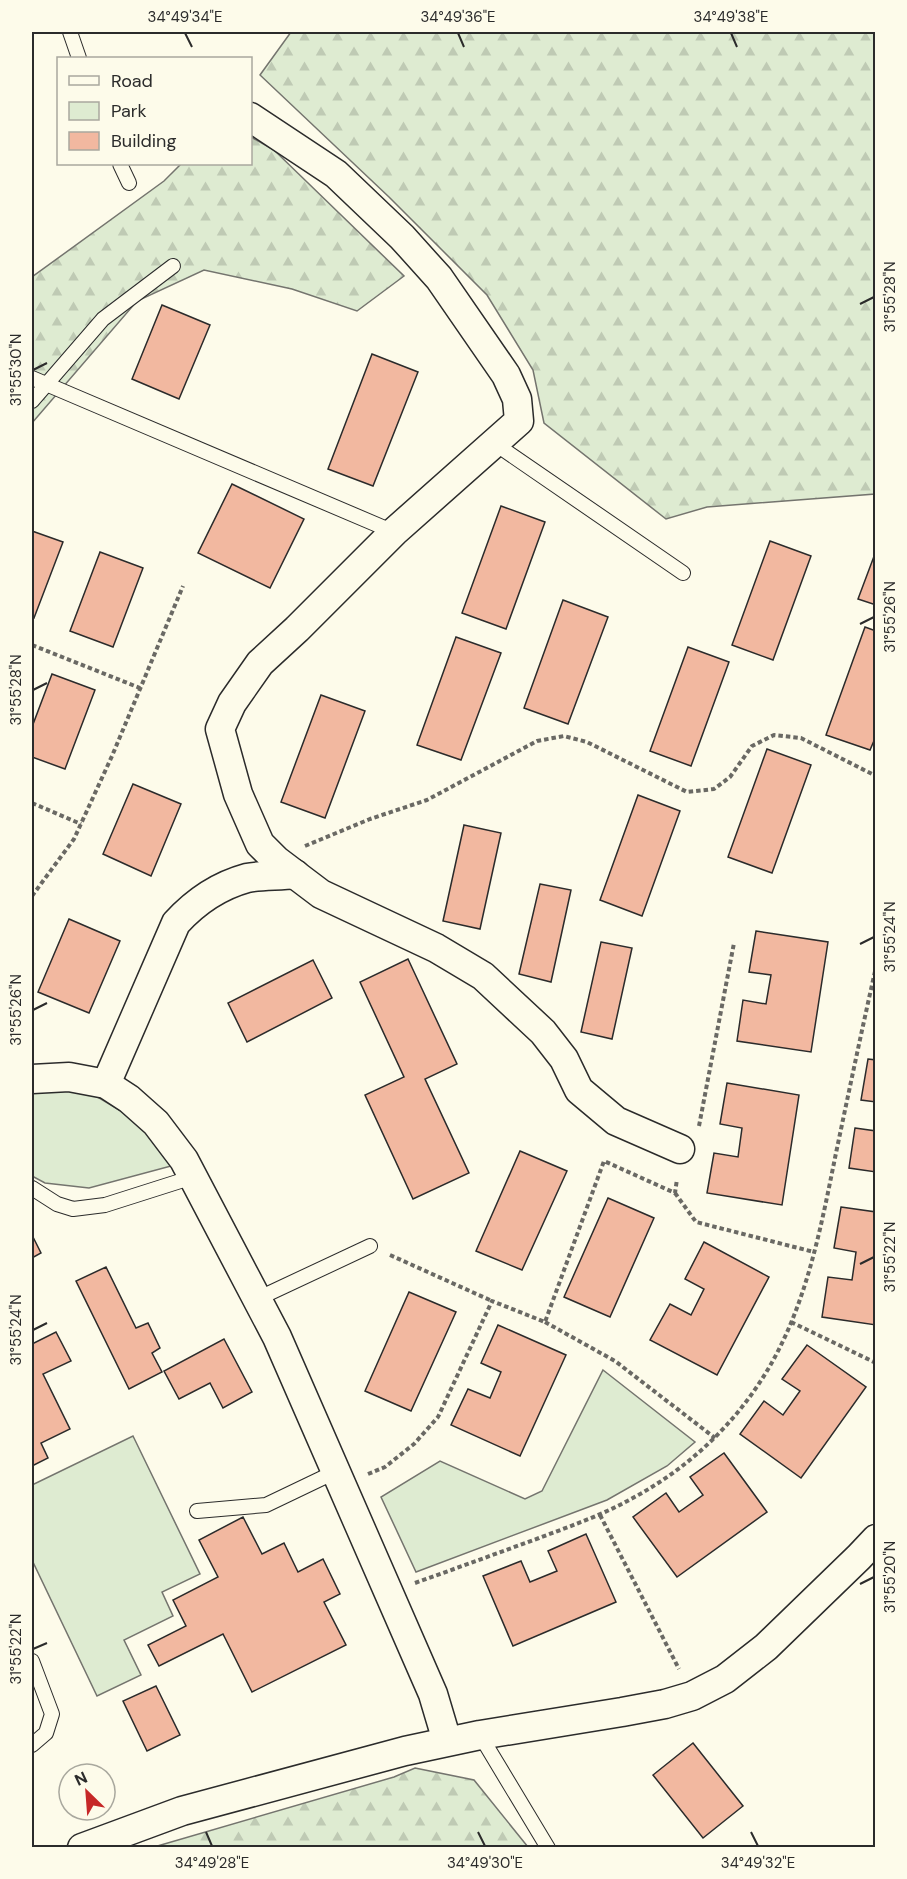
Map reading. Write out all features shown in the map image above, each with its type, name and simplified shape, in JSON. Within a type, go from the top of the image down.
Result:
[{"type":"street","points":[[252,119],[336,174],[402,237],[439,278],[506,375],[517,399],[519,421],[393,532],[260,663],[232,703],[220,729],[238,794],[261,844],[285,867],[321,894],[436,948],[483,976],[543,1032],[564,1059],[579,1090],[616,1121],[680,1149]]},
{"type":"street","points":[[106,1084],[176,923],[194,903],[219,890],[285,867]]},
{"type":"street","points":[[32,1079],[69,1077],[106,1084],[129,1099],[156,1123],[184,1160],[277,1337],[433,1694],[447,1741]]},
{"type":"street","points":[[82,1848],[182,1811],[405,1751],[480,1735],[665,1704],[692,1696],[725,1679],[766,1647],[876,1539]]},
{"type":"lane","points":[[70,32],[79,57]]},
{"type":"lane","points":[[120,165],[129,183]]},
{"type":"lane","points":[[32,401],[45,383],[103,319],[173,266]]},
{"type":"lane","points":[[32,378],[393,532]]},
{"type":"lane","points":[[494,443],[683,573]]},
{"type":"lane","points":[[32,1188],[57,1204],[72,1209],[105,1205],[193,1177]]},
{"type":"lane","points":[[257,1299],[370,1246]]},
{"type":"lane","points":[[197,1510],[266,1504],[340,1478]]},
{"type":"lane","points":[[32,1661],[52,1714],[46,1733],[32,1745]]},
{"type":"lane","points":[[480,1735],[548,1848]]},
{"type":"path","points":[[32,896],[74,839],[183,586]]},
{"type":"path","points":[[32,645],[140,688]]},
{"type":"path","points":[[285,867],[370,819],[427,800],[537,741],[564,736],[587,741],[687,792],[714,789],[730,777],[752,746],[774,735],[801,738],[876,776]]},
{"type":"path","points":[[32,802],[81,824]]},
{"type":"path","points":[[675,1193],[680,1149],[694,1149],[734,943]]},
{"type":"path","points":[[389,1593],[600,1515],[633,1498],[688,1462],[715,1438],[745,1403],[784,1341],[803,1290],[814,1252],[876,967]]},
{"type":"path","points":[[545,1322],[604,1161],[675,1193],[696,1221],[814,1252]]},
{"type":"path","points":[[370,1246],[492,1301],[545,1322],[615,1361],[715,1438]]},
{"type":"path","points":[[340,1478],[385,1467],[414,1444],[438,1417],[492,1301]]},
{"type":"path","points":[[791,1322],[876,1363]]},
{"type":"path","points":[[600,1515],[692,1696]]},
{"type":"green space","points":[[291,32],[875,32],[875,494],[707,507],[666,519],[544,423],[533,370],[487,295],[389,197],[260,75]]},
{"type":"green space","points":[[252,138],[274,150],[404,276],[357,311],[292,289],[204,270],[137,301],[32,423],[32,277],[164,181],[180,165],[252,165]]},
{"type":"green space","points":[[60,1087],[96,1096],[126,1114],[159,1140],[171,1166],[89,1188],[45,1183],[32,1176],[32,1090]]},
{"type":"green space","points":[[603,1370],[695,1442],[667,1466],[607,1500],[416,1572],[381,1497],[440,1461],[525,1499],[542,1491]]},
{"type":"green space","points":[[133,1436],[200,1574],[162,1592],[173,1616],[124,1640],[141,1675],[97,1696],[32,1560],[32,1485]]},
{"type":"green space","points":[[415,1768],[474,1780],[528,1847],[154,1847],[394,1777]]},
{"type":"building","points":[[162,305],[210,325],[179,399],[132,379]]},
{"type":"building","points":[[372,354],[418,372],[373,486],[328,469]]},
{"type":"building","points":[[232,484],[304,519],[270,588],[198,553]]},
{"type":"building","points":[[501,506],[545,522],[506,629],[462,613]]},
{"type":"building","points":[[32,531],[63,542],[34,618],[32,617]]},
{"type":"building","points":[[770,541],[811,556],[773,660],[732,645]]},
{"type":"building","points":[[876,551],[876,605],[858,599]]},
{"type":"building","points":[[100,552],[143,568],[113,647],[70,631]]},
{"type":"building","points":[[563,600],[608,617],[568,724],[524,708]]},
{"type":"building","points":[[865,627],[876,631],[876,736],[870,750],[826,735]]},
{"type":"building","points":[[456,637],[501,653],[461,760],[417,745]]},
{"type":"building","points":[[688,647],[729,662],[691,766],[650,751]]},
{"type":"building","points":[[52,674],[95,690],[65,769],[32,757],[32,727]]},
{"type":"building","points":[[321,695],[365,711],[325,818],[281,802]]},
{"type":"building","points":[[767,749],[811,765],[772,873],[728,857]]},
{"type":"building","points":[[133,784],[181,804],[151,876],[103,854]]},
{"type":"building","points":[[638,795],[680,811],[642,916],[600,900]]},
{"type":"building","points":[[464,825],[501,833],[480,929],[443,921]]},
{"type":"building","points":[[540,884],[571,890],[551,982],[519,974]]},
{"type":"building","points":[[69,919],[120,941],[89,1013],[38,992]]},
{"type":"building","points":[[756,931],[828,942],[811,1052],[737,1041],[743,1000],[766,1004],[771,975],[749,972]]},
{"type":"building","points":[[601,942],[632,948],[612,1039],[581,1032]]},
{"type":"building","points":[[408,959],[457,1064],[425,1079],[469,1173],[413,1199],[365,1095],[404,1077],[360,982]]},
{"type":"building","points":[[313,960],[332,998],[247,1042],[228,1003]]},
{"type":"building","points":[[868,1059],[876,1060],[876,1102],[861,1100]]},
{"type":"building","points":[[727,1083],[799,1095],[782,1205],[707,1193],[714,1153],[738,1157],[742,1128],[720,1124]]},
{"type":"building","points":[[855,1128],[876,1131],[876,1172],[849,1168]]},
{"type":"building","points":[[520,1151],[567,1171],[522,1270],[476,1251]]},
{"type":"building","points":[[608,1198],[654,1218],[610,1317],[564,1297]]},
{"type":"building","points":[[841,1207],[876,1212],[876,1325],[822,1317],[828,1277],[852,1280],[856,1252],[834,1248]]},
{"type":"building","points":[[32,1235],[41,1253],[32,1258]]},
{"type":"building","points":[[704,1242],[769,1277],[717,1375],[650,1340],[670,1304],[691,1315],[704,1289],[685,1279]]},
{"type":"building","points":[[106,1267],[136,1328],[148,1323],[160,1348],[152,1353],[162,1372],[129,1389],[76,1281]]},
{"type":"building","points":[[409,1292],[456,1312],[411,1411],[365,1391]]},
{"type":"building","points":[[498,1325],[566,1355],[520,1456],[451,1425],[468,1389],[490,1398],[501,1372],[481,1363]]},
{"type":"building","points":[[56,1332],[71,1361],[43,1374],[70,1429],[41,1443],[48,1458],[32,1466],[32,1344]]},
{"type":"building","points":[[224,1339],[252,1392],[223,1408],[210,1383],[179,1399],[164,1371]]},
{"type":"building","points":[[807,1345],[866,1387],[801,1478],[740,1434],[764,1401],[783,1415],[800,1391],[782,1379]]},
{"type":"building","points":[[724,1453],[767,1512],[677,1577],[633,1517],[666,1493],[679,1512],[703,1495],[690,1477]]},
{"type":"building","points":[[243,1517],[262,1554],[284,1543],[298,1572],[323,1559],[340,1594],[324,1602],[346,1645],[252,1692],[223,1634],[159,1666],[148,1645],[186,1626],[173,1600],[218,1577],[199,1540]]},
{"type":"building","points":[[586,1534],[616,1602],[513,1646],[483,1576],[521,1561],[530,1582],[557,1571],[548,1551]]},
{"type":"building","points":[[156,1686],[180,1735],[147,1751],[123,1701]]},
{"type":"building","points":[[693,1743],[743,1806],[703,1838],[653,1775]]}]
